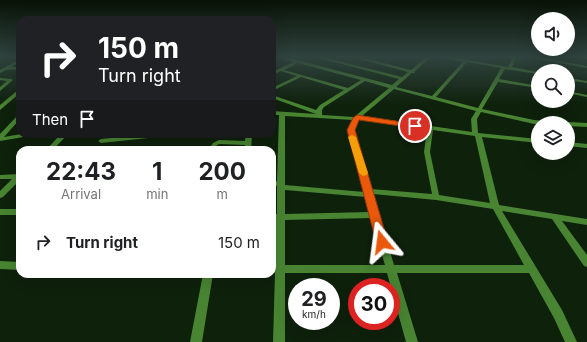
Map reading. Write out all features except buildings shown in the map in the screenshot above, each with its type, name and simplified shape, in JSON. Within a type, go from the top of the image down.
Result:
[{"type":"street","points":[[291,73],[348,90]]},
{"type":"street","points":[[335,73],[531,123]]},
{"type":"street","points":[[378,73],[403,79]]},
{"type":"street","points":[[412,73],[391,88],[356,118],[351,130],[412,342]]},
{"type":"street","points":[[434,98],[456,73]]},
{"type":"street","points":[[502,73],[496,80],[473,122],[495,206],[562,323],[571,342]]},
{"type":"street","points":[[276,88],[301,76]]},
{"type":"street","points":[[0,79],[11,81],[0,90]]},
{"type":"street","points":[[496,80],[531,87]]},
{"type":"street","points":[[577,80],[587,82]]},
{"type":"street","points":[[577,80],[587,95]]},
{"type":"street","points":[[319,114],[322,106],[363,81]]},
{"type":"street","points":[[575,93],[587,95]]},
{"type":"street","points":[[0,108],[3,103],[16,94]]},
{"type":"street","points":[[276,98],[319,114]]},
{"type":"street","points":[[276,114],[319,114],[477,135],[531,140]]},
{"type":"street","points":[[279,342],[276,269],[276,217],[281,186],[282,114]]},
{"type":"street","points":[[0,138],[16,120]]},
{"type":"street","points":[[575,124],[587,125]]},
{"type":"street","points":[[430,128],[427,152],[436,197]]},
{"type":"street","points":[[0,138],[16,136]]},
{"type":"street","points":[[53,146],[60,138]]},
{"type":"street","points":[[101,141],[129,138]]},
{"type":"street","points":[[249,138],[249,146]]},
{"type":"street","points":[[214,146],[219,142],[249,143]]},
{"type":"street","points":[[575,145],[587,146]]},
{"type":"street","points":[[0,177],[16,179]]},
{"type":"street","points":[[0,195],[16,181]]},
{"type":"street","points":[[276,184],[369,193],[436,197],[587,222]]},
{"type":"street","points":[[0,212],[16,212]]},
{"type":"street","points":[[276,217],[375,215]]},
{"type":"street","points":[[554,216],[587,263]]},
{"type":"street","points":[[0,265],[16,266]]},
{"type":"street","points":[[276,269],[531,269]]},
{"type":"street","points":[[196,342],[207,278]]},
{"type":"slow traffic","points":[[352,137],[363,173]]},
{"type":"route","points":[[382,242],[351,130],[357,118],[415,126]]}]
